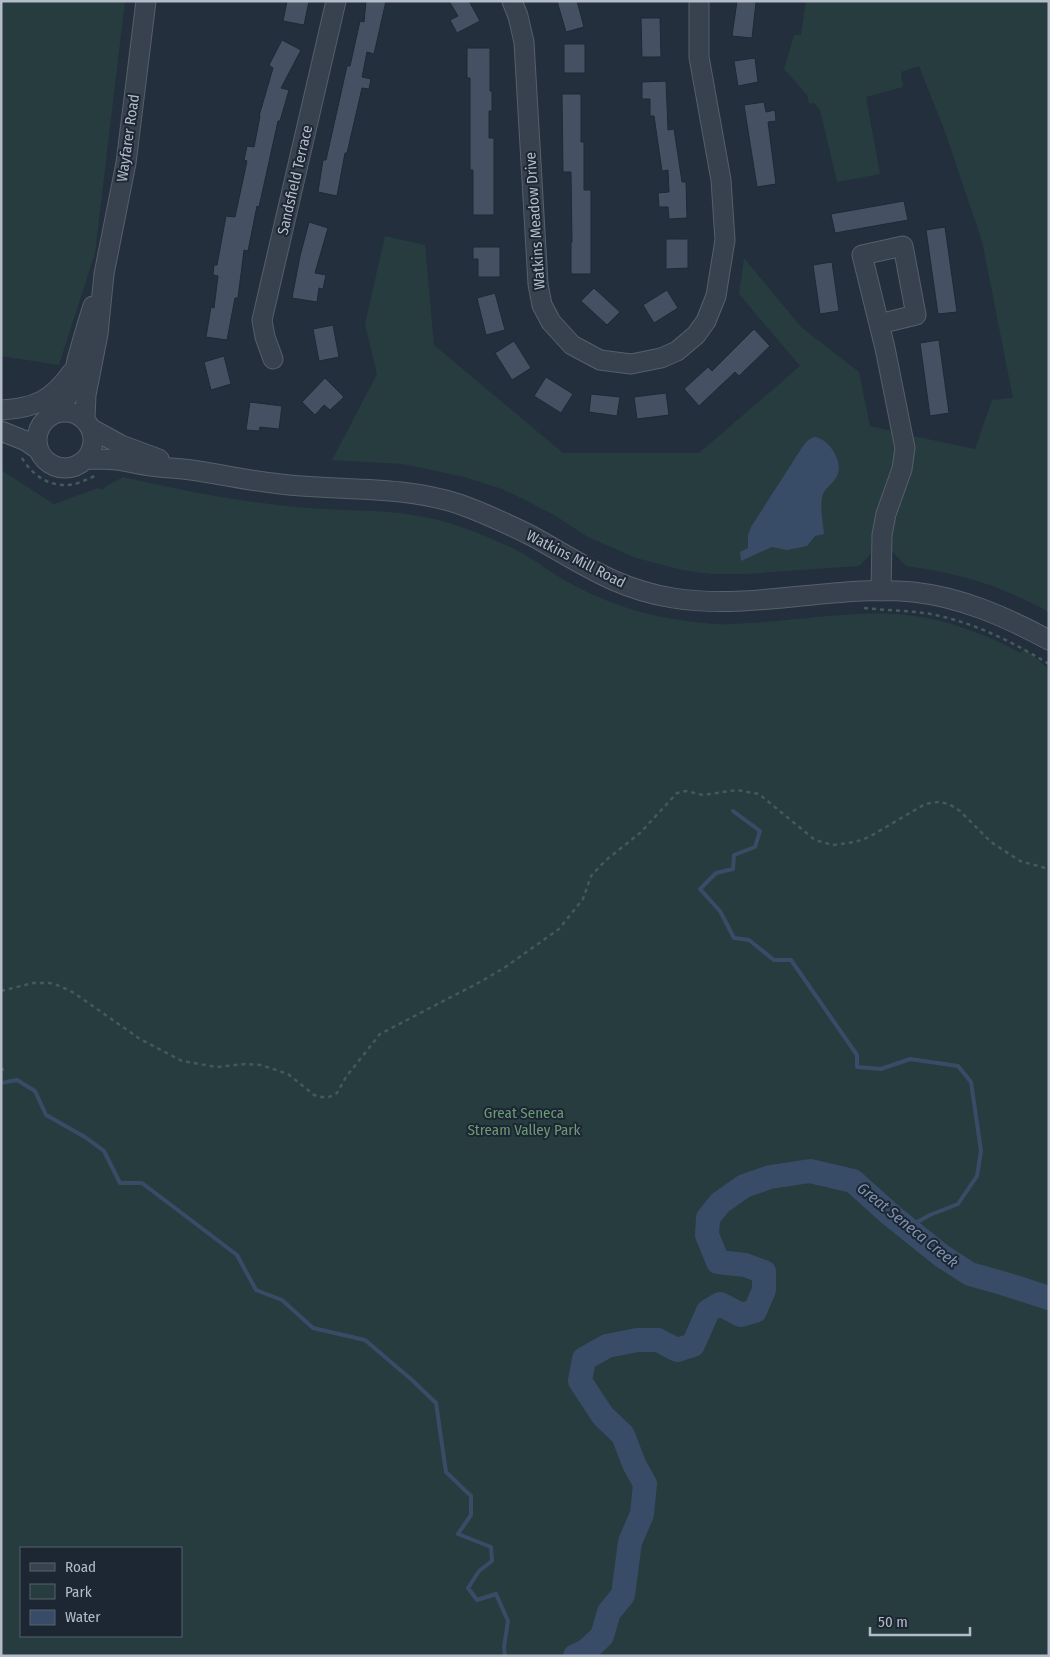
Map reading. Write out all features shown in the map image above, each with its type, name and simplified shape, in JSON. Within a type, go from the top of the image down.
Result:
[{"type":"street","name":"Wayfarer Road","points":[[88,424],[86,395],[98,334],[104,274],[126,163],[146,1]]},
{"type":"street","name":"Sandsfield Terrace","points":[[273,359],[265,337],[262,320],[336,1]]},
{"type":"street","name":"Watkins Meadow Drive","points":[[512,1],[518,16],[524,42],[538,284],[542,305],[551,322],[572,345],[600,360],[630,364],[661,358],[677,351],[696,335],[706,321],[716,296],[726,240],[722,180],[699,57],[699,1]]},
{"type":"street","name":"Wayfarer Road","points":[[52,415],[68,398],[74,382],[85,331],[104,274]]},
{"type":"street","points":[[879,324],[905,448],[902,469],[886,514],[882,535],[881,591]]},
{"type":"street","points":[[1,410],[20,409],[45,400],[61,388],[76,367]]},
{"type":"street","points":[[1,418],[24,421],[68,411],[77,414],[88,424],[93,445],[86,459],[70,468],[60,468],[52,464],[44,458],[39,450],[37,442],[38,432],[52,415]]},
{"type":"street","name":"Watkins Mill Road","points":[[88,424],[120,445],[191,470]]},
{"type":"street","points":[[1,431],[26,441],[39,450]]},
{"type":"street","name":"Watkins Mill Road","points":[[86,459],[116,460],[283,485],[421,495],[455,503],[511,525],[604,577],[630,587],[674,598],[697,601],[758,601],[881,591],[913,592],[970,604],[1023,626],[1049,640]]},
{"type":"path","points":[[21,455],[26,465],[34,474],[57,484],[68,485],[99,475]]},
{"type":"path","points":[[1,991],[33,983],[50,983],[60,986],[74,993],[140,1039],[182,1061],[217,1067],[245,1064],[262,1065],[288,1074],[314,1095],[329,1097],[337,1092],[346,1076],[380,1034],[504,968],[559,928],[584,899],[591,876],[605,861],[640,833],[677,793],[686,790],[704,794],[737,790],[759,794],[815,840],[833,845],[855,842],[869,837],[925,804],[938,802],[949,804],[960,811],[991,842],[1020,860],[1049,869]]},
{"type":"path","points":[[1,1077],[2,1069]]},
{"type":"green space","points":[[1,1],[125,1],[95,253],[59,365],[1,356]]},
{"type":"green space","points":[[806,1],[1049,1],[1049,613],[1010,593],[982,582],[952,574],[906,566],[890,549],[894,516],[912,464],[913,436],[975,449],[992,400],[1013,398],[982,241],[945,132],[919,66],[901,72],[903,87],[866,97],[880,174],[837,182],[820,110],[814,103],[809,104],[807,95],[784,69],[794,35],[801,35]]},
{"type":"green space","points":[[385,236],[425,245],[434,345],[563,453],[699,453],[800,366],[739,294],[744,258],[801,327],[859,372],[870,426],[896,432],[898,441],[894,471],[874,551],[859,566],[745,574],[711,574],[682,570],[636,558],[588,537],[554,515],[502,489],[464,477],[403,464],[332,460],[377,374],[365,324]]},
{"type":"green space","name":"Great Seneca Stream Valley Park","points":[[1,470],[54,504],[98,488],[104,490],[105,487],[123,477],[188,491],[276,505],[388,512],[424,517],[452,524],[511,547],[580,589],[619,605],[645,613],[711,624],[754,623],[876,613],[913,616],[946,622],[961,627],[1021,653],[1024,648],[1049,669],[1049,1656],[1,1656]]},
{"type":"water","points":[[814,437],[820,438],[830,446],[837,458],[839,470],[822,498],[821,511],[824,534],[815,536],[807,546],[787,550],[772,547],[741,561],[740,552],[748,548],[748,535],[751,527],[803,446]]},
{"type":"building","points":[[287,1],[309,1],[304,25],[283,21]]},
{"type":"building","points":[[366,1],[386,1],[374,54],[367,52],[362,77],[371,79],[369,89],[362,88],[347,153],[345,153],[337,196],[318,192],[323,160],[326,160],[347,66],[350,66],[360,21],[364,22]]},
{"type":"building","points":[[449,1],[469,1],[480,21],[457,33],[450,20],[458,16]]},
{"type":"building","points":[[557,1],[577,1],[584,27],[566,32]]},
{"type":"building","points":[[737,1],[756,2],[752,38],[732,36]]},
{"type":"building","points":[[641,18],[660,18],[661,57],[642,57]]},
{"type":"building","points":[[282,40],[301,50],[281,88],[289,90],[280,121],[278,121],[248,251],[244,250],[238,298],[235,298],[227,340],[206,337],[211,307],[214,308],[218,276],[213,275],[214,265],[217,265],[226,216],[235,217],[247,161],[244,160],[247,146],[254,147],[259,116],[273,68],[269,65]]},
{"type":"building","points":[[564,44],[585,44],[585,73],[564,73]]},
{"type":"building","points":[[467,48],[490,48],[492,111],[489,111],[489,138],[494,138],[494,215],[473,215],[473,170],[470,170],[470,78],[467,78]]},
{"type":"building","points":[[755,58],[758,82],[738,86],[734,61]]},
{"type":"building","points":[[666,81],[668,130],[674,129],[682,182],[686,182],[687,218],[669,219],[668,207],[659,207],[658,193],[669,192],[668,170],[662,171],[654,116],[650,116],[650,99],[642,99],[642,82]]},
{"type":"building","points":[[562,94],[581,94],[584,190],[591,190],[591,274],[571,274],[571,172],[563,172]]},
{"type":"building","points":[[764,102],[766,112],[775,110],[776,121],[768,122],[776,184],[757,187],[744,105]]},
{"type":"building","points":[[904,201],[908,220],[835,233],[831,214]]},
{"type":"building","points":[[309,222],[328,228],[315,273],[326,275],[323,289],[319,288],[317,302],[292,298]]},
{"type":"building","points":[[945,227],[957,312],[938,314],[926,230]]},
{"type":"building","points":[[666,239],[688,239],[688,268],[666,269]]},
{"type":"building","points":[[473,247],[500,247],[500,277],[478,277],[478,259],[473,259]]},
{"type":"building","points":[[832,262],[839,311],[820,314],[813,265]]},
{"type":"building","points":[[594,288],[620,312],[607,325],[581,301]]},
{"type":"building","points":[[667,290],[678,308],[654,323],[643,305]]},
{"type":"building","points":[[495,293],[505,330],[486,335],[477,298]]},
{"type":"building","points":[[333,325],[339,357],[319,361],[313,329]]},
{"type":"building","points":[[754,329],[770,346],[739,376],[735,372],[699,406],[684,389],[708,367],[712,371]]},
{"type":"building","points":[[939,340],[949,413],[930,416],[920,343]]},
{"type":"building","points":[[514,341],[531,368],[512,380],[495,353]]},
{"type":"building","points":[[224,356],[231,384],[211,390],[204,362]]},
{"type":"building","points":[[546,377],[573,394],[561,413],[534,396]]},
{"type":"building","points":[[325,378],[344,397],[330,410],[324,405],[315,415],[302,402]]},
{"type":"building","points":[[666,393],[669,415],[637,419],[634,397]]},
{"type":"building","points":[[591,394],[620,397],[617,416],[589,412]]},
{"type":"building","points":[[250,402],[282,406],[279,429],[260,427],[259,431],[246,430]]},
{"type":"waterway","points":[[733,811],[760,831],[755,847],[734,855],[733,869],[716,873],[700,889],[720,911],[734,938],[749,940],[774,960],[791,960],[857,1055],[857,1067],[881,1069],[910,1059],[958,1066],[971,1082],[981,1151],[977,1176],[958,1204],[930,1215],[906,1228]]},
{"type":"waterway","points":[[1,1083],[17,1080],[35,1091],[46,1115],[85,1137],[104,1151],[120,1183],[142,1183],[237,1255],[256,1290],[282,1300],[313,1328],[365,1340],[436,1403],[446,1472],[471,1496],[471,1515],[458,1534],[491,1547],[492,1561],[479,1571],[468,1588],[477,1600],[496,1594],[508,1621],[504,1647],[505,1656]]},
{"type":"waterway","name":"Great Seneca Creek","points":[[575,1656],[586,1651],[602,1636],[609,1612],[623,1595],[630,1542],[642,1514],[645,1484],[634,1464],[623,1435],[603,1416],[580,1381],[584,1359],[607,1346],[637,1340],[658,1340],[677,1350],[693,1345],[708,1311],[720,1304],[741,1315],[755,1311],[764,1290],[764,1272],[745,1265],[718,1262],[707,1235],[708,1218],[720,1203],[744,1186],[770,1177],[810,1171],[853,1181],[892,1216],[942,1256],[970,1274],[1049,1298]]}]
